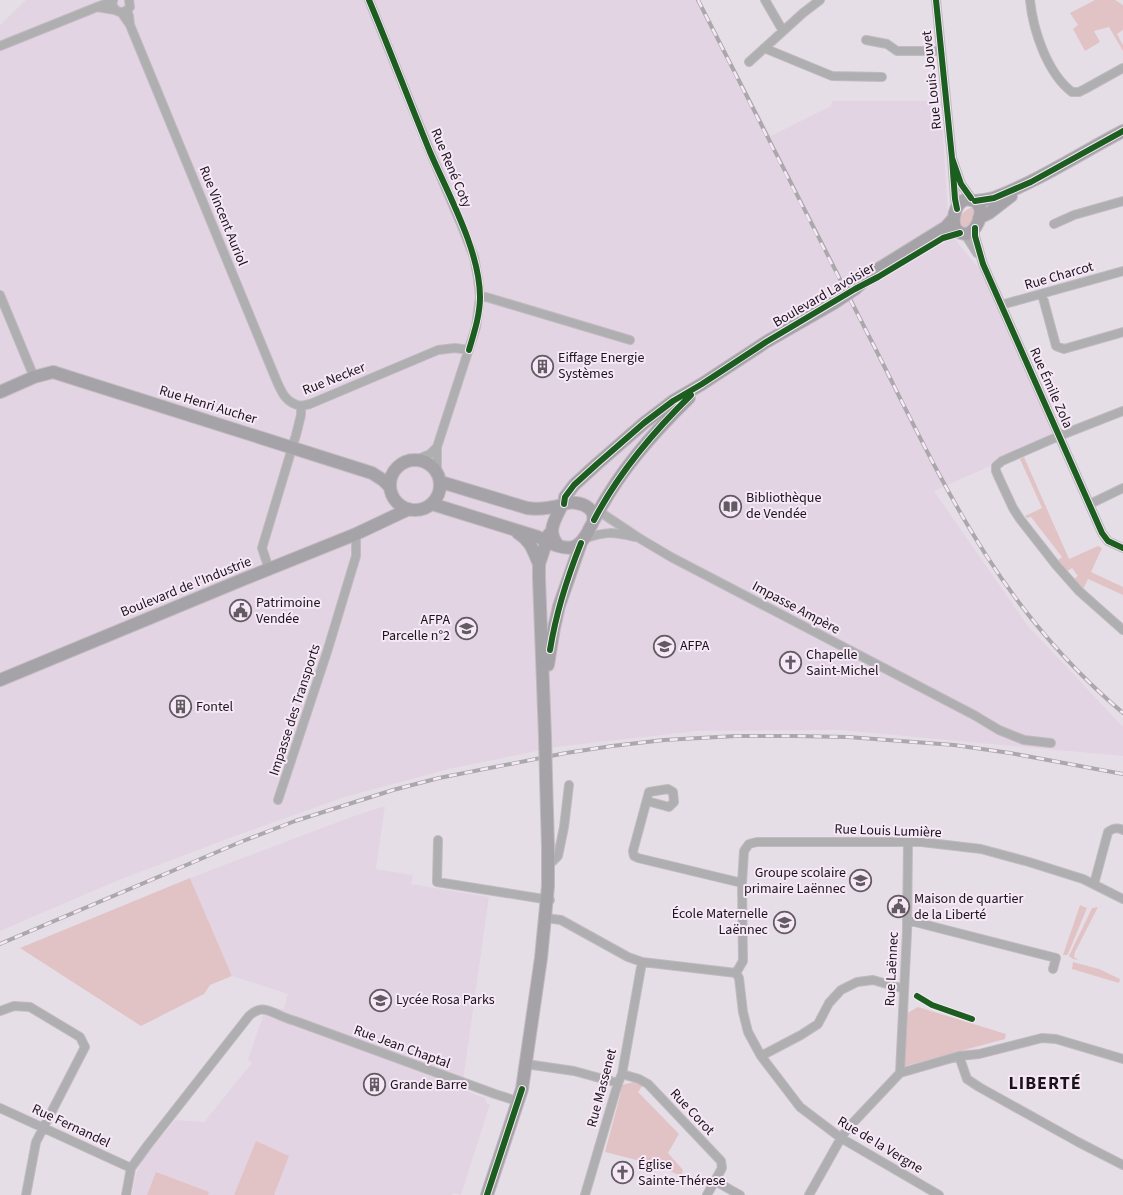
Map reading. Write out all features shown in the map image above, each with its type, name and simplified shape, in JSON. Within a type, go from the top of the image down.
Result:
[{"type":"main road","name":"Boulevard Lavoisier","points":[[855,289],[875,271],[946,227],[959,204],[965,199],[973,200],[994,198],[1031,182],[1123,131]]},
{"type":"main road","name":"Boulevard Lavoisier","points":[[562,505],[565,497],[574,485],[614,448],[673,401],[766,342],[834,303],[855,289],[943,238],[970,228],[1031,182]]},
{"type":"main road","points":[[955,213],[953,225],[956,229],[970,228],[980,209],[978,204],[973,200]]},
{"type":"main road","name":"Rue Henri Aucher","points":[[0,392],[34,377],[53,372],[372,472],[383,480],[391,491]]},
{"type":"main road","name":"Boulevard Lavoisier","points":[[594,513],[624,470],[648,440],[669,416],[702,384]]},
{"type":"main road","points":[[383,522],[388,513],[391,491],[390,480],[396,468],[410,460],[418,459],[426,461],[432,465],[439,477],[440,490],[437,498],[432,504],[425,508],[417,510],[402,506],[396,502],[391,491]]},
{"type":"main road","name":"Rue Henri Aucher","points":[[372,472],[396,468]]},
{"type":"main road","points":[[439,477],[527,508],[548,508],[573,502],[583,504],[594,513],[568,577],[554,628],[544,700]]},
{"type":"main road","points":[[432,504],[538,537],[564,547],[573,547],[582,541]]},
{"type":"main road","points":[[487,1195],[522,1089],[549,900],[546,737],[539,564],[552,525],[562,505]]},
{"type":"main road","name":"Boulevard de l'Industrie","points":[[0,680],[356,534],[409,509]]},
{"type":"main road","points":[[552,525],[552,536],[558,545]]},
{"type":"main road","points":[[512,530],[525,538],[532,546],[539,564]]},
{"type":"main road","points":[[548,847],[552,862],[553,886],[549,900]]},
{"type":"street","name":"Rue René Coty","points":[[369,0],[429,149],[462,224],[474,257],[478,278],[480,297],[476,327],[438,447],[439,477]]},
{"type":"street","points":[[765,0],[783,31]]},
{"type":"street","points":[[749,62],[803,13],[820,0]]},
{"type":"street","name":"Rue Louis Jouvet","points":[[936,0],[952,158],[955,213]]},
{"type":"street","points":[[1030,0],[1031,11],[1038,37],[1048,62],[1063,84],[1072,92],[1079,92],[1123,68]]},
{"type":"street","points":[[0,46],[114,1]]},
{"type":"street","name":"Rue Vincent Auriol","points":[[114,1],[113,6],[126,6],[130,25],[281,390],[289,402],[294,405],[302,406]]},
{"type":"street","points":[[97,7],[126,6]]},
{"type":"street","points":[[866,40],[887,44],[897,51],[941,51]]},
{"type":"street","points":[[764,48],[832,76],[882,77]]},
{"type":"street","name":"Rue Louis Jouvet","points":[[952,158],[961,184],[973,200]]},
{"type":"street","points":[[1054,224],[1074,215],[1123,201]]},
{"type":"street","name":"Rue Émile Zola","points":[[970,228],[983,264],[1001,306],[1104,537],[1123,548]]},
{"type":"street","name":"Rue Émile Zola","points":[[970,228],[975,236],[983,264]]},
{"type":"street","name":"Rue Charcot","points":[[1001,306],[1123,271]]},
{"type":"street","points":[[1042,294],[1056,346],[1064,349],[1123,332]]},
{"type":"street","points":[[0,295],[34,377]]},
{"type":"street","points":[[480,297],[486,297],[630,340]]},
{"type":"street","name":"Rue Necker","points":[[269,569],[262,548],[293,448],[302,415],[302,406],[438,350],[456,348],[469,350]]},
{"type":"street","points":[[1123,411],[1059,436],[1002,461],[996,466],[996,471],[1016,514],[1056,565],[1079,591],[1123,630]]},
{"type":"street","points":[[418,459],[430,454],[438,447]]},
{"type":"street","points":[[1090,504],[1123,488]]},
{"type":"street","name":"Impasse Ampère","points":[[594,513],[603,514],[639,538],[678,560],[1000,730],[1024,740],[1051,743]]},
{"type":"street","name":"Impasse Ampère","points":[[582,541],[598,534],[610,533],[639,538]]},
{"type":"street","name":"Impasse des Transports","points":[[278,800],[327,652],[356,556],[356,534]]},
{"type":"street","points":[[552,862],[558,856],[564,827],[569,785]]},
{"type":"street","points":[[547,918],[561,920],[628,957],[642,962],[736,972],[743,961],[742,882],[634,856],[633,850],[647,802]]},
{"type":"street","points":[[1094,884],[1108,832],[1113,828],[1123,830]]},
{"type":"street","points":[[438,840],[437,882],[549,900]]},
{"type":"street","name":"Rue Louis Lumière","points":[[742,882],[744,851],[749,844],[757,842],[921,842],[981,850],[1029,862],[1083,879],[1123,899]]},
{"type":"street","name":"Rue Laënnec","points":[[900,1073],[907,920],[908,842]]},
{"type":"street","points":[[907,920],[1056,958],[1053,968]]},
{"type":"street","name":"Rue Massenet","points":[[585,1195],[622,1074],[642,962]]},
{"type":"street","name":"Rue de la Vergne","points":[[736,972],[739,978],[743,1012],[748,1032],[761,1056],[800,1107],[841,1138],[939,1195]]},
{"type":"street","points":[[761,1056],[801,1035],[818,1024],[829,1003],[836,995],[841,990],[856,982],[873,980],[904,988]]},
{"type":"street","points":[[0,1011],[14,1006],[30,1007],[80,1037],[85,1047],[36,1142],[26,1195]]},
{"type":"street","name":"Rue Jean Chaptal","points":[[126,1195],[131,1168],[249,1016],[279,1015],[517,1101]]},
{"type":"street","points":[[809,1195],[848,1128],[900,1073],[959,1056],[979,1054],[1042,1038],[1056,1039],[1123,1059]]},
{"type":"street","points":[[959,1056],[967,1080],[1078,1142],[1123,1164]]},
{"type":"street","points":[[526,1064],[574,1072],[618,1083]]},
{"type":"street","name":"Rue Corot","points":[[622,1074],[639,1079],[648,1084],[721,1161],[722,1168],[715,1181]]},
{"type":"street","name":"Rue Fernandel","points":[[0,1108],[131,1168]]},
{"type":"street","points":[[707,1195],[715,1181],[740,1195]]},
{"type":"shaded area","points":[[26,0],[698,0],[771,136],[831,106],[832,101],[941,101],[949,232],[983,273],[1057,436],[934,491],[1028,626],[1123,727],[1123,756],[839,730],[697,731],[556,747],[449,769],[345,797],[235,836],[119,880],[0,931],[0,25]]},
{"type":"shaded area","points":[[1095,0],[1115,0],[1123,5],[1123,30],[1117,34],[1123,45],[1123,51],[1109,27],[1094,31],[1100,42],[1085,51],[1073,29],[1078,25],[1070,13]]},
{"type":"shaded area","points":[[973,207],[977,212],[969,227],[961,228],[958,220],[959,218],[966,210]]},
{"type":"shaded area","points":[[1024,457],[1069,559],[1098,546],[1102,548],[1091,572],[1123,587],[1123,595],[1088,579],[1083,589],[1074,579],[1078,576],[1072,568],[1066,572],[1057,561],[1062,557],[1031,517],[1027,518],[1025,516],[1042,508],[1020,459]]},
{"type":"shaded area","name":"Lycée Rosa Parks","points":[[385,806],[376,869],[413,875],[411,884],[489,897],[464,1074],[466,1091],[485,1098],[487,1104],[490,1104],[461,1195],[453,1193],[452,1195],[132,1195],[136,1174],[142,1160],[175,1120],[204,1122],[252,1063],[248,1059],[266,1007],[284,1009],[288,994],[232,976],[190,878],[354,816]]},
{"type":"shaded area","points":[[190,878],[232,976],[210,985],[204,994],[141,1026],[20,948]]},
{"type":"shaded area","points":[[1080,905],[1087,908],[1068,954],[1063,955]]},
{"type":"shaded area","points":[[1098,907],[1075,952],[1074,957],[1079,960],[1073,959],[1069,956],[1092,908]]},
{"type":"shaded area","points":[[1073,962],[1099,969],[1120,979],[1119,983],[1072,969]]},
{"type":"shaded area","points":[[918,1007],[1006,1034],[1005,1039],[905,1066],[902,1060],[907,1013]]},
{"type":"shaded area","points":[[635,1082],[643,1085],[638,1092],[679,1134],[668,1153],[683,1170],[681,1176],[656,1165],[605,1152],[621,1092],[621,1085]]},
{"type":"shaded area","points":[[256,1141],[289,1156],[274,1195],[234,1195]]},
{"type":"shaded area","points":[[156,1172],[209,1192],[208,1195],[147,1195]]},
{"type":"railway","points":[[698,0],[927,451],[970,530],[1000,577],[1048,639],[1103,696],[1123,713]]},
{"type":"railway","points":[[0,944],[243,841],[295,821],[393,790],[439,778],[566,753],[612,746],[664,740],[736,736],[848,737],[954,745],[1010,753],[1123,774]]},
{"type":"cycle path","points":[[369,0],[430,152],[462,223],[475,261],[479,279],[480,304],[469,350]]},
{"type":"cycle path","points":[[936,0],[952,158]]},
{"type":"cycle path","points":[[975,201],[994,198],[1031,182],[1123,131]]},
{"type":"cycle path","points":[[957,209],[952,158],[961,184],[971,198]]},
{"type":"cycle path","points":[[975,228],[975,236],[983,264],[1102,533],[1108,541],[1123,548]]},
{"type":"cycle path","points":[[564,504],[565,497],[574,485],[644,423],[673,401],[766,342],[855,289],[943,238],[960,233]]},
{"type":"cycle path","points":[[594,520],[625,469],[663,424],[691,395]]},
{"type":"cycle path","points":[[550,650],[562,596],[581,543]]},
{"type":"cycle path","points":[[917,996],[932,1005],[972,1019]]},
{"type":"cycle path","points":[[487,1195],[522,1089]]},
{"type":"place","name":"Eiffage Energie Systèmes","points":[[543,366]]},
{"type":"place","name":"Bibliothèque de Vendée","points":[[731,506]]},
{"type":"place","name":"Patrimoine Vendée","points":[[240,611]]},
{"type":"place","name":"AFPA Parcelle n°2","points":[[466,628]]},
{"type":"place","name":"AFPA","points":[[665,646]]},
{"type":"place","name":"Chapelle Saint-Michel","points":[[790,663]]},
{"type":"place","name":"Fontel","points":[[181,707]]},
{"type":"place","name":"Groupe scolaire primaire Laënnec","points":[[861,881]]},
{"type":"place","name":"Maison de quartier de la Liberté","points":[[899,907]]},
{"type":"place","name":"École Maternelle Laënnec","points":[[784,922]]},
{"type":"place","name":"Lycée Rosa Parks","points":[[380,1000]]},
{"type":"place","name":"Grande Barre","points":[[375,1085]]},
{"type":"place","name":"Église Sainte-Thérese","points":[[623,1173]]},
{"type":"district","name":"LIBERTÉ","points":[[1045,1083]]}]
